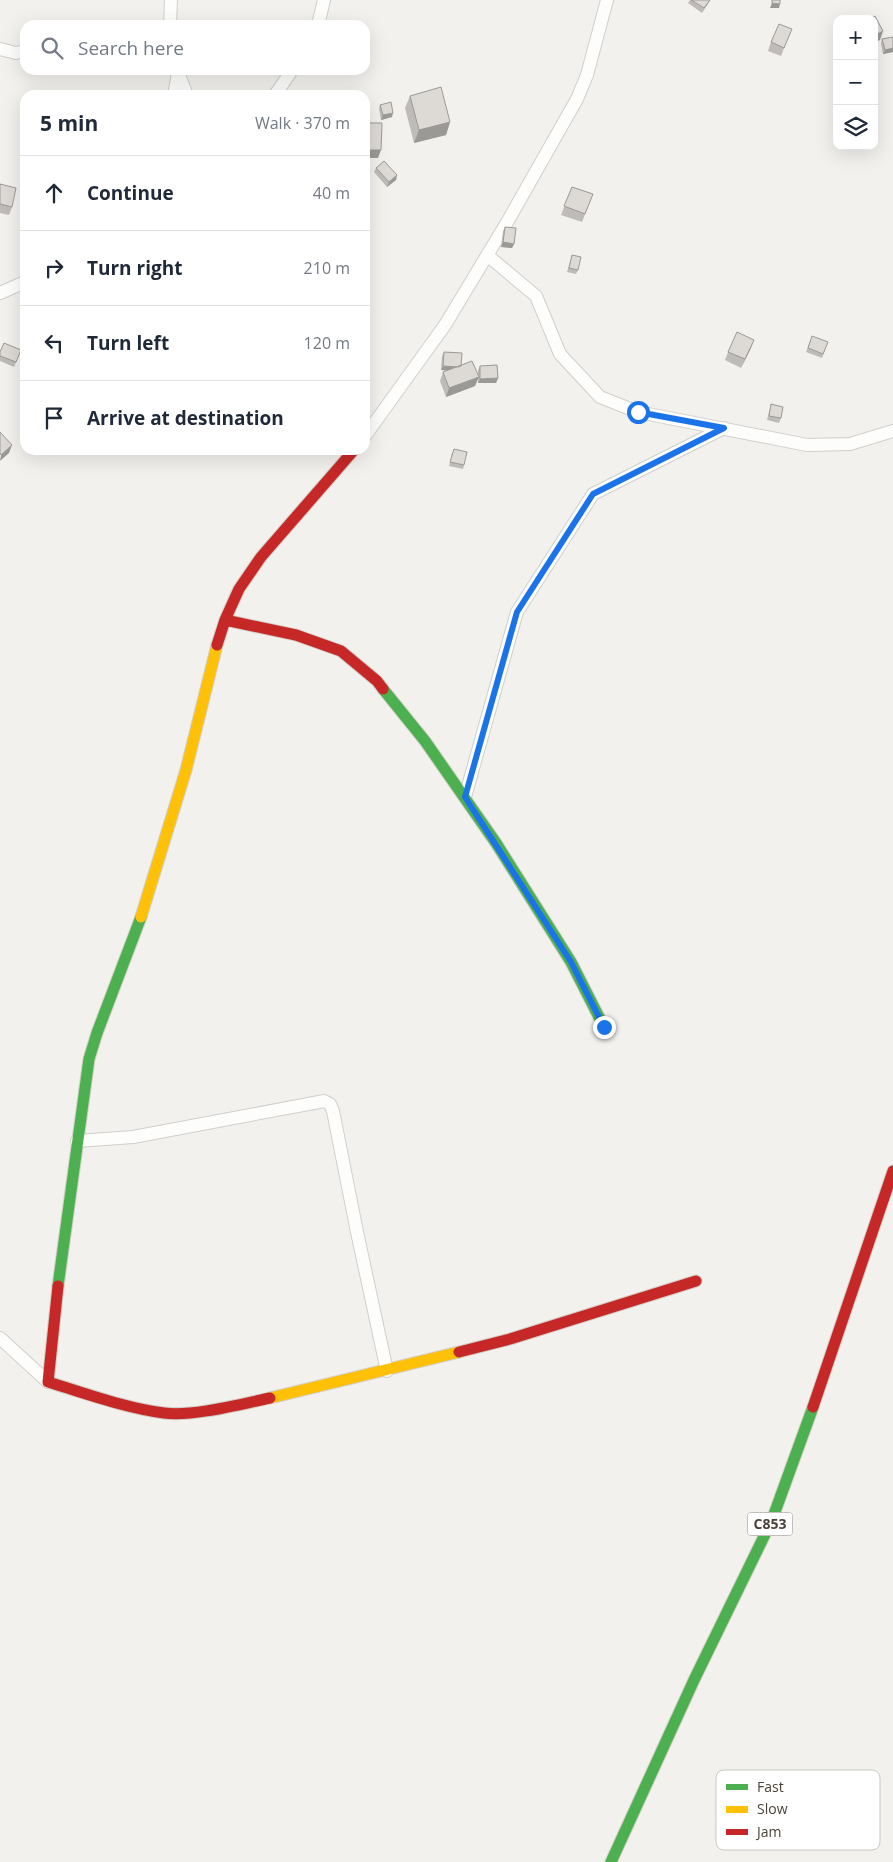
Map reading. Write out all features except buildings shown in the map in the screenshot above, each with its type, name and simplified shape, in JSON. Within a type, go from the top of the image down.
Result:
[{"type":"street","points":[[170,20],[171,0]]},
{"type":"street","points":[[319,20],[324,0]]},
{"type":"street","points":[[370,429],[445,325],[577,99],[587,75],[607,0]]},
{"type":"street","points":[[0,49],[20,52]]},
{"type":"street","points":[[175,90],[177,75]]},
{"type":"street","points":[[179,75],[186,90]]},
{"type":"street","points":[[278,90],[289,75]]},
{"type":"street","points":[[487,255],[536,296],[560,354],[600,397],[638,412],[807,445],[850,444],[893,431]]},
{"type":"street","points":[[0,293],[20,284]]},
{"type":"street","points":[[465,797],[517,612],[593,494],[724,428]]},
{"type":"street","points":[[48,1382],[54,1318],[89,1059],[96,1033],[124,965],[148,898],[186,770],[212,663],[225,620],[239,589],[261,557],[350,455]]},
{"type":"street","points":[[225,620],[296,635],[341,651],[377,681],[425,740],[465,797],[571,962],[604,1027]]},
{"type":"street","points":[[77,1141],[133,1136],[314,1102],[324,1101],[330,1104],[387,1371]]},
{"type":"street","name":"C853","points":[[611,1862],[694,1680],[772,1520],[821,1385],[893,1171]]},
{"type":"street","points":[[0,1338],[48,1382],[142,1409],[164,1413],[184,1413],[239,1405],[387,1371],[510,1339],[696,1281]]},
{"type":"traffic: fast","points":[[383,689],[425,741],[496,843],[571,962],[604,1027]]},
{"type":"traffic: fast","points":[[58,1286],[89,1059],[141,917]]},
{"type":"traffic: fast","points":[[611,1862],[694,1680],[772,1520],[813,1407]]},
{"type":"traffic: slow","points":[[141,917],[186,770],[217,645]]},
{"type":"traffic: slow","points":[[270,1398],[459,1352]]},
{"type":"traffic: jam","points":[[217,645],[225,620],[239,589],[261,557],[350,455]]},
{"type":"traffic: jam","points":[[225,620],[296,635],[341,651],[377,681],[383,689]]},
{"type":"traffic: jam","points":[[813,1407],[893,1171]]},
{"type":"traffic: jam","points":[[459,1352],[510,1339],[696,1281]]},
{"type":"traffic: jam","points":[[58,1286],[48,1382],[120,1404],[149,1411],[175,1414],[202,1412],[270,1398]]},
{"type":"route","points":[[604,1027],[571,962],[465,797],[517,612],[593,494],[724,428],[638,412]]}]
